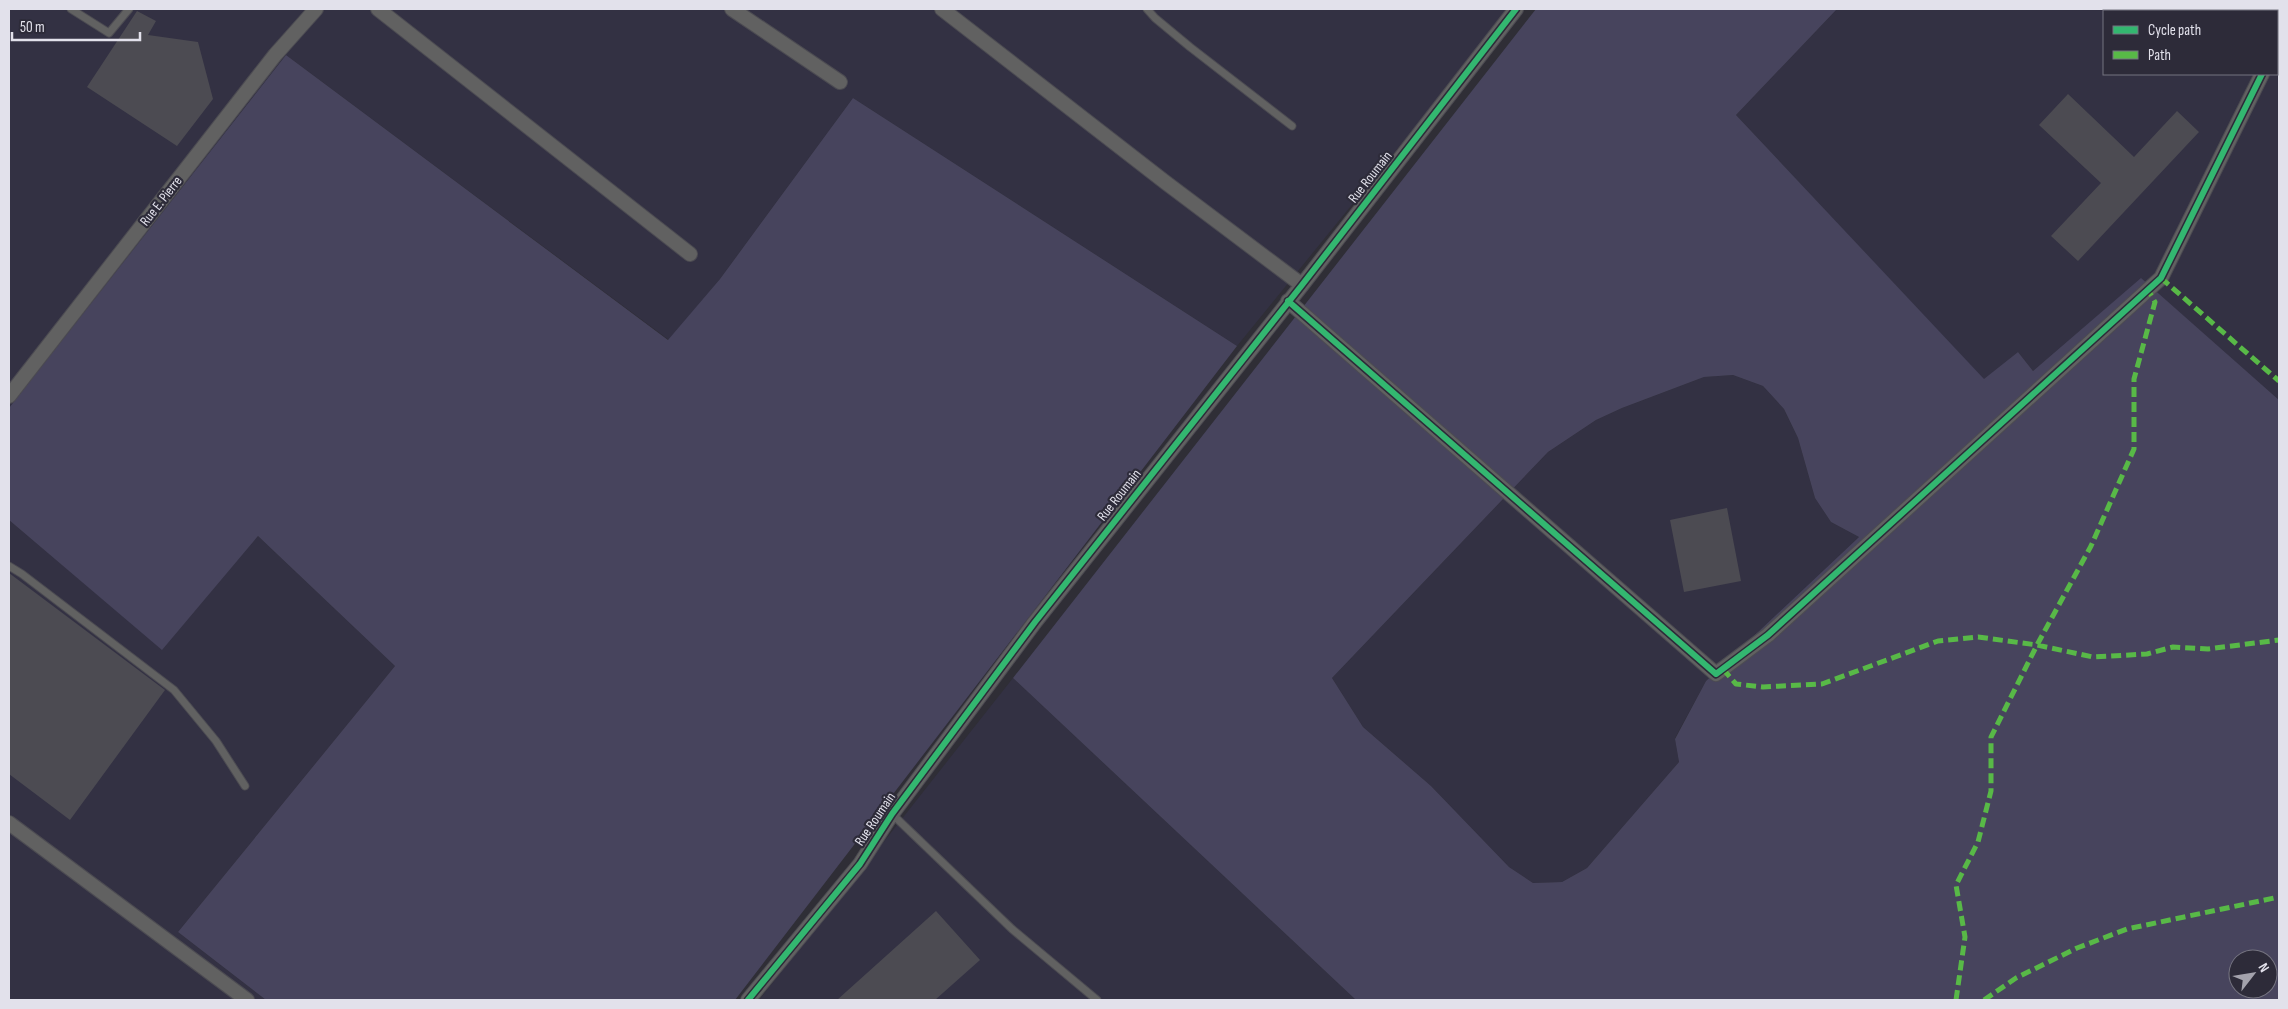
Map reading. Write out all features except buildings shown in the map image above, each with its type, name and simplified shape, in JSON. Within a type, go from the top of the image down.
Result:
[{"type":"street","name":"Rue E. Pierre","points":[[9,396],[275,55],[316,9]]},
{"type":"street","points":[[378,9],[690,254]]},
{"type":"street","points":[[732,9],[840,82]]},
{"type":"street","points":[[942,9],[1149,170],[1302,285]]},
{"type":"street","name":"Rue Roumain","points":[[748,1000],[860,864],[892,814],[1035,622],[1302,285],[1516,9]]},
{"type":"street","points":[[1288,301],[1716,674],[1776,628],[2161,278],[2262,75]]},
{"type":"street","points":[[9,823],[247,1000]]},
{"type":"lane","points":[[70,9],[109,33],[129,9]]},
{"type":"lane","points":[[1147,9],[1190,47],[1292,126]]},
{"type":"lane","points":[[9,566],[174,690],[216,741],[245,786]]},
{"type":"lane","points":[[892,814],[1033,948],[1097,1000]]},
{"type":"shaded area","points":[[9,9],[1511,9],[1237,346],[853,98],[720,279],[669,340],[286,55],[9,408]]},
{"type":"shaded area","points":[[1536,9],[1837,9],[1736,115],[1984,379],[2018,352],[2033,371],[2141,278],[2279,400],[2279,1000],[1356,1000],[1013,678]],"holes":[[[1733,375],[1763,386],[1784,409],[1798,438],[1815,498],[1831,522],[1859,537],[1706,681],[1675,739],[1679,762],[1587,868],[1562,882],[1533,883],[1509,867],[1431,786],[1363,727],[1332,678],[1548,452],[1596,420],[1622,408],[1704,377]]]},
{"type":"shaded area","points":[[1837,9],[2279,9],[2279,400],[2141,279],[2033,371],[2018,352],[1984,380],[1736,115]]},
{"type":"shaded area","points":[[286,55],[668,340],[720,279],[853,98],[1237,346],[735,1000],[266,1000],[178,932],[395,666],[258,536],[162,650],[9,520],[9,408]]},
{"type":"shaded area","points":[[1733,375],[1763,386],[1784,409],[1798,438],[1815,498],[1831,522],[1859,537],[1706,681],[1675,738],[1679,762],[1587,868],[1562,882],[1533,883],[1509,867],[1431,786],[1363,727],[1332,678],[1548,452],[1596,420],[1622,408],[1704,377]]},
{"type":"shaded area","points":[[9,520],[162,649],[258,536],[395,666],[178,932],[266,1000],[9,1000]]},
{"type":"shaded area","points":[[1013,678],[1356,1000],[759,1000]]},
{"type":"marked path","points":[[2161,278],[2279,381]]},
{"type":"marked path","points":[[1956,1000],[1965,937],[1956,885],[1978,842],[1991,791],[1991,737],[2037,645],[2091,546],[2134,449],[2134,379],[2155,302],[2148,290]]},
{"type":"marked path","points":[[1723,669],[1736,684],[1763,687],[1822,684],[1938,641],[1978,637],[2037,645],[2093,657],[2147,654],[2173,647],[2208,649],[2279,640]]},
{"type":"marked path","points":[[1984,1000],[2016,978],[2077,948],[2127,929],[2279,897]]},
{"type":"cycle path","points":[[748,1000],[860,864],[892,814],[1035,622],[1302,285],[1516,9]]},
{"type":"cycle path","points":[[1288,301],[1716,674],[1768,635],[2161,278],[2262,75]]}]
